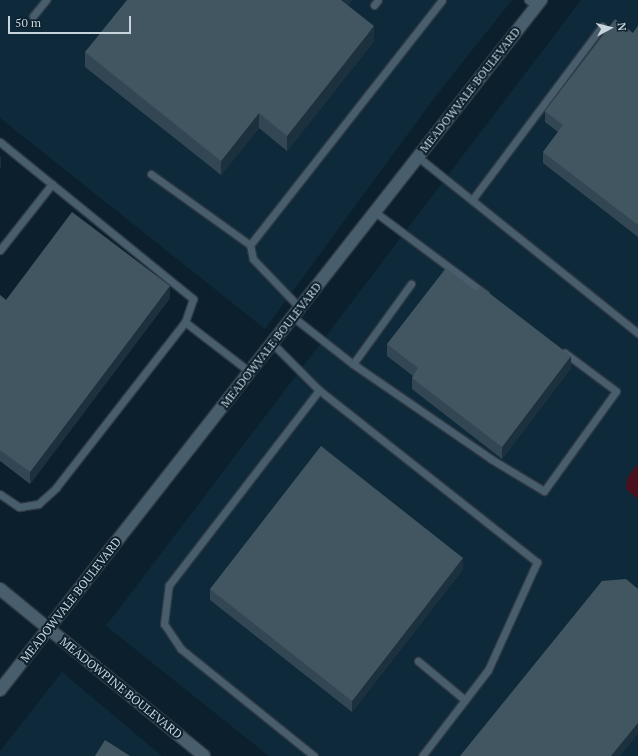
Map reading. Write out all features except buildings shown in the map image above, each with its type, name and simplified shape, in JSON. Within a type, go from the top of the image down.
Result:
[{"type":"main road","name":"MEADOWVALE BOULEVARD","points":[[0,690],[418,157],[535,2]]},
{"type":"main road","name":"MEADOWPINE BOULEVARD","points":[[0,589],[204,756]]},
{"type":"lane","points":[[33,16],[46,0]]},
{"type":"lane","points":[[250,245],[442,0]]},
{"type":"lane","points":[[472,200],[602,26]]},
{"type":"lane","points":[[0,142],[193,299],[185,322],[56,488],[38,504],[19,507],[0,494]]},
{"type":"lane","points":[[418,157],[638,333]]},
{"type":"lane","points":[[151,174],[250,245],[253,259],[297,312],[353,364],[491,459],[544,491],[616,391],[560,350]]},
{"type":"lane","points":[[0,250],[52,184]]},
{"type":"lane","points":[[375,212],[492,299]]},
{"type":"lane","points":[[353,364],[411,284]]},
{"type":"lane","points":[[185,322],[250,372]]},
{"type":"lane","points":[[272,343],[319,390],[536,562],[488,670],[422,756]]},
{"type":"lane","points":[[314,756],[181,649],[164,624],[169,585],[319,390]]},
{"type":"lane","points":[[418,661],[465,700]]},
{"type":"shaded area","points":[[0,0],[512,0],[435,97],[265,329],[0,118]]},
{"type":"shaded area","points":[[581,0],[638,0],[638,756],[269,756],[106,626]]},
{"type":"shaded area","points":[[638,464],[638,499],[626,489],[627,478]]},
{"type":"shaded area","points":[[62,672],[162,756],[0,756],[0,751]]}]
